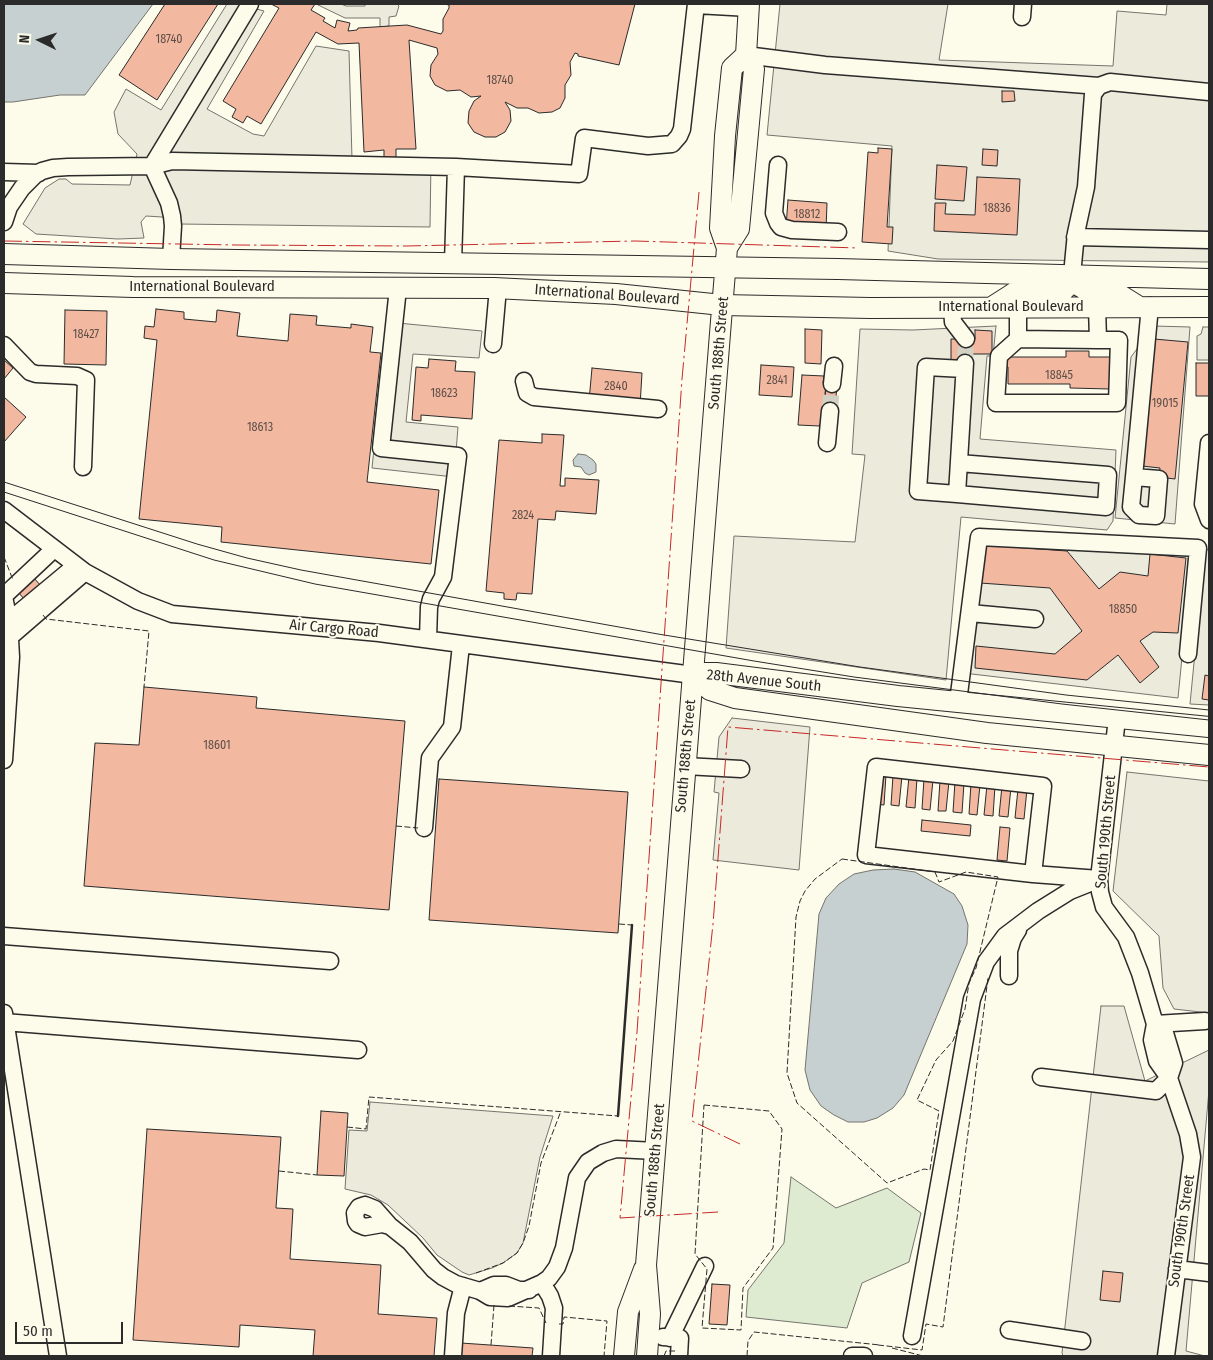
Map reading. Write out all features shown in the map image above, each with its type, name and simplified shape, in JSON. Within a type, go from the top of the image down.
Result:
[{"type":"main road","points":[[746,54],[749,6]]},
{"type":"main road","name":"South 188th Street","points":[[648,1346],[650,1314],[646,1265],[726,258],[720,228],[726,126],[732,68],[746,54]]},
{"type":"main road","name":"International Boulevard","points":[[4,254],[171,259],[453,263],[726,258],[1072,275],[1209,278]]},
{"type":"main road","points":[[1072,275],[1076,284],[1086,290],[1114,291],[1144,306]]},
{"type":"main road","points":[[992,307],[1017,291],[1063,291],[1068,286],[1072,275]]},
{"type":"main road","name":"International Boulevard","points":[[4,283],[133,287],[498,288],[616,294],[722,305],[1209,307]]},
{"type":"main road","name":"28th Avenue South","points":[[693,675],[716,673],[958,702],[1209,727]]},
{"type":"main road","name":"28th Avenue South","points":[[693,675],[710,690],[735,698],[955,729],[1209,755]]},
{"type":"main road","name":"South 188th Street","points":[[624,1356],[628,1312],[646,1265]]},
{"type":"street","points":[[152,166],[250,4]]},
{"type":"street","points":[[4,172],[39,173],[53,168],[152,166],[172,161],[186,161],[456,167],[579,174],[584,138],[648,146],[672,144],[675,142],[682,129],[696,4],[749,6]]},
{"type":"street","points":[[746,54],[825,65],[1099,86],[1110,82],[1209,92]]},
{"type":"street","points":[[1072,275],[1075,237],[1086,187],[1093,94],[1099,86]]},
{"type":"street","points":[[778,165],[774,213],[781,227],[792,230],[838,232]]},
{"type":"street","points":[[152,166],[168,202],[173,226],[171,259]]},
{"type":"street","points":[[453,263],[456,167]]},
{"type":"street","points":[[4,222],[22,188],[39,173]]},
{"type":"street","points":[[1075,237],[1209,240]]},
{"type":"street","points":[[398,288],[382,448],[458,456],[443,577],[431,599],[429,607],[428,640]]},
{"type":"street","points":[[494,344],[498,288]]},
{"type":"street","points":[[1134,477],[1144,306]]},
{"type":"street","points":[[952,307],[953,322],[966,339]]},
{"type":"street","points":[[1018,307],[1018,340]]},
{"type":"street","points":[[1097,307],[1098,340]]},
{"type":"street","points":[[1018,340],[1119,340],[1117,403],[996,403],[999,356],[1018,340]]},
{"type":"street","points":[[4,345],[30,372],[77,376],[86,380],[83,466]]},
{"type":"street","points":[[832,384],[834,366]]},
{"type":"street","points":[[957,494],[964,366],[926,367],[918,491],[1106,507],[1108,475],[960,463]]},
{"type":"street","points":[[524,381],[528,393],[534,397],[658,409]]},
{"type":"street","points":[[827,443],[830,411]]},
{"type":"street","points":[[1209,443],[1203,504],[1209,520]]},
{"type":"street","name":"Air Cargo Road","points":[[4,510],[81,569],[138,601],[172,614],[354,630],[693,675]]},
{"type":"street","points":[[958,702],[979,537],[1198,548],[1203,562],[1188,654]]},
{"type":"street","points":[[4,760],[10,675],[10,633],[4,597],[54,549]]},
{"type":"street","points":[[4,678],[10,633],[81,569]]},
{"type":"street","points":[[970,613],[1035,619]]},
{"type":"street","points":[[424,828],[430,758],[452,727],[461,645]]},
{"type":"street","name":"South 190th Street","points":[[1117,718],[1099,879],[1100,892],[1104,907],[1126,937],[1140,973],[1155,1024],[1165,1033],[1174,1063],[1169,1078],[1188,1134],[1192,1157],[1166,1356]]},
{"type":"street","points":[[685,766],[741,769]]},
{"type":"street","points":[[1033,874],[1043,786],[876,767],[866,855],[1033,874],[1099,879]]},
{"type":"street","points":[[912,1336],[972,999],[986,962],[1005,936],[1023,922],[1070,891],[1099,879]]},
{"type":"street","points":[[1009,976],[1009,951],[1012,938],[1023,922]]},
{"type":"street","points":[[4,936],[330,961]]},
{"type":"street","points":[[58,1356],[4,1019],[358,1050]]},
{"type":"street","points":[[1155,1024],[1205,1021]]},
{"type":"street","points":[[1042,1077],[1156,1091],[1169,1078]]},
{"type":"street","points":[[390,1226],[410,1242],[434,1270],[450,1281],[480,1291],[490,1297],[504,1299],[512,1297],[536,1286],[554,1272],[561,1259],[577,1178],[588,1162],[602,1153],[616,1150],[656,1151]]},
{"type":"street","points":[[670,1338],[705,1266]]},
{"type":"street","points":[[1177,1269],[1209,1273]]},
{"type":"street","points":[[453,1356],[456,1313],[463,1286]]},
{"type":"street","points":[[536,1286],[550,1296],[554,1308],[551,1356]]},
{"type":"street","points":[[1009,1330],[1082,1341]]},
{"type":"street","points":[[648,1346],[670,1338],[680,1338],[679,1356]]},
{"type":"street","points":[[852,1356],[864,1356]]},
{"type":"green space","points":[[791,1177],[836,1208],[887,1188],[921,1213],[909,1262],[862,1283],[847,1328],[746,1317],[748,1290],[784,1243]]},
{"type":"shaded area","points":[[4,4],[153,4],[85,95],[60,95],[13,102],[4,102]]},
{"type":"shaded area","points":[[227,4],[238,4],[264,11],[207,109],[253,134],[264,136],[316,46],[349,51],[352,159],[431,160],[430,227],[178,224],[162,217],[146,216],[141,222],[144,238],[118,239],[36,234],[23,224],[45,188],[59,179],[66,179],[72,184],[130,185],[137,154],[118,134],[114,112],[126,89],[161,110]]},
{"type":"shaded area","points":[[316,4],[365,6],[365,4],[397,4],[399,6],[396,16],[389,17],[389,26],[380,27],[380,18],[345,18]]},
{"type":"shaded area","points":[[780,4],[948,4],[939,60],[1113,66],[1117,11],[1166,15],[1167,4],[1209,4],[1209,262],[938,259],[888,251],[892,146],[767,135]]},
{"type":"shaded area","points":[[387,322],[482,331],[479,358],[413,354],[406,422],[458,427],[454,477],[372,468]]},
{"type":"shaded area","points":[[996,326],[993,356],[987,356],[980,439],[1116,450],[1113,521],[1107,530],[961,517],[946,680],[726,648],[734,536],[855,542],[865,455],[852,454],[860,329],[913,330]]},
{"type":"shaded area","points":[[1154,326],[1190,327],[1175,524],[1115,518],[1131,357]]},
{"type":"shaded area","points":[[1203,327],[1209,327],[1209,360],[1197,360],[1197,336],[1201,334]]},
{"type":"shaded area","points":[[578,454],[586,455],[593,460],[596,464],[596,472],[589,475],[581,467],[574,466],[573,460]]},
{"type":"shaded area","points":[[977,533],[1192,555],[1178,698],[963,673]]},
{"type":"shaded area","points":[[1205,549],[1209,550],[1209,705],[1190,704]]},
{"type":"shaded area","points":[[732,718],[810,727],[799,870],[713,860],[719,793],[714,792],[719,737]]},
{"type":"shaded area","points":[[1127,772],[1209,781],[1209,1013],[1174,1009],[1163,988],[1159,936],[1113,891]]},
{"type":"shaded area","points":[[894,869],[915,872],[954,894],[962,906],[968,925],[967,944],[904,1095],[893,1108],[877,1118],[864,1122],[848,1122],[821,1106],[810,1090],[805,1070],[819,914],[826,898],[839,884],[854,874],[873,870]]},
{"type":"shaded area","points":[[1101,1006],[1124,1006],[1145,1081],[1209,1050],[1209,1090],[1186,1351],[1205,1356],[1063,1356],[1062,1353]]},
{"type":"shaded area","points":[[370,1102],[553,1116],[540,1157],[523,1243],[517,1253],[503,1263],[469,1275],[437,1255],[423,1238],[388,1205],[371,1195],[345,1189],[349,1130],[367,1131]]},
{"type":"building","points":[[165,4],[218,4],[157,100],[119,75]]},
{"type":"building","points":[[271,4],[315,4],[311,10],[325,18],[323,21],[335,28],[337,20],[350,23],[348,31],[357,30],[358,28],[407,25],[441,34],[443,31],[443,19],[449,8],[449,5],[444,4],[635,4],[619,65],[578,56],[575,53],[570,62],[571,75],[565,85],[565,98],[560,108],[552,112],[539,113],[528,108],[517,108],[505,102],[510,110],[511,121],[505,132],[496,137],[485,137],[474,132],[468,123],[469,111],[474,101],[481,96],[471,97],[460,90],[447,91],[435,85],[430,76],[431,65],[438,54],[437,48],[409,40],[416,149],[396,149],[396,158],[384,158],[384,150],[364,152],[359,43],[338,44],[316,32],[261,124],[247,116],[243,123],[232,117],[236,109],[223,101],[279,8]]},
{"type":"building","points":[[1002,91],[1014,91],[1015,101],[1002,102]]},
{"type":"building","points":[[878,148],[892,149],[887,227],[893,227],[892,244],[862,242],[868,152],[878,153]]},
{"type":"building","points":[[983,149],[998,150],[997,166],[982,165]]},
{"type":"building","points":[[937,165],[967,167],[964,201],[935,199]]},
{"type":"building","points":[[977,177],[1020,179],[1017,235],[934,231],[935,203],[946,203],[945,214],[975,215]]},
{"type":"building","points":[[788,200],[827,203],[826,230],[786,227]]},
{"type":"building","points":[[156,309],[184,312],[184,319],[216,322],[217,310],[240,313],[237,336],[288,341],[290,314],[317,316],[316,325],[351,328],[351,324],[373,327],[370,352],[381,353],[367,482],[439,490],[431,564],[221,542],[222,527],[139,519],[157,340],[144,338],[145,326],[154,327]]},
{"type":"building","points":[[65,310],[107,311],[106,365],[64,364]]},
{"type":"building","points":[[805,329],[822,330],[821,364],[805,363]]},
{"type":"building","points":[[975,330],[992,331],[992,354],[972,354],[972,363],[951,363],[951,339],[975,339]]},
{"type":"building","points":[[1154,339],[1188,342],[1175,479],[1159,477],[1160,468],[1142,466]]},
{"type":"building","points":[[1066,351],[1089,351],[1089,357],[1111,357],[1110,389],[1070,388],[1070,384],[1008,384],[1008,367],[1005,367],[1006,357],[1066,357]]},
{"type":"building","points":[[429,359],[456,361],[455,371],[475,372],[472,419],[421,415],[421,421],[412,420],[416,367],[428,368]]},
{"type":"building","points":[[4,360],[13,368],[4,379]]},
{"type":"building","points":[[1196,363],[1209,363],[1209,396],[1196,396]]},
{"type":"building","points":[[761,365],[794,367],[792,397],[759,395]]},
{"type":"building","points":[[592,368],[642,373],[640,406],[589,401]]},
{"type":"building","points":[[802,375],[824,376],[823,383],[826,383],[823,424],[819,426],[798,425]]},
{"type":"building","points":[[826,383],[837,384],[835,411],[824,410]]},
{"type":"building","points":[[4,397],[26,417],[4,442]]},
{"type":"building","points":[[542,434],[564,435],[560,486],[565,486],[565,478],[599,480],[596,514],[556,511],[555,520],[538,519],[532,594],[517,593],[516,600],[504,599],[504,593],[486,591],[499,440],[542,443]]},
{"type":"building","points":[[984,545],[1067,551],[1099,589],[1120,572],[1148,576],[1150,554],[1186,558],[1178,633],[1153,632],[1140,641],[1159,667],[1140,683],[1118,655],[1087,680],[975,668],[976,646],[1055,654],[1082,631],[1050,588],[980,583]]},
{"type":"building","points":[[34,578],[41,586],[25,600],[18,592]]},
{"type":"building","points":[[1205,675],[1209,676],[1209,700],[1202,699]]},
{"type":"building","points":[[144,687],[257,697],[256,708],[405,721],[389,910],[84,886],[95,743],[139,745]]},
{"type":"building","points":[[878,774],[886,775],[884,805],[875,804]]},
{"type":"building","points":[[893,776],[902,776],[899,806],[891,805]]},
{"type":"building","points":[[909,777],[917,778],[915,808],[906,807]]},
{"type":"building","points":[[439,779],[628,792],[618,933],[429,920]]},
{"type":"building","points":[[924,779],[933,780],[930,810],[922,809]]},
{"type":"building","points":[[940,781],[949,781],[946,811],[938,811]]},
{"type":"building","points":[[955,782],[964,783],[962,813],[953,812]]},
{"type":"building","points":[[971,784],[980,785],[977,815],[969,814]]},
{"type":"building","points":[[987,785],[995,786],[993,816],[984,815]]},
{"type":"building","points":[[1002,786],[1011,787],[1008,817],[999,816]]},
{"type":"building","points":[[1018,789],[1027,789],[1024,819],[1015,818]]},
{"type":"building","points":[[922,820],[971,825],[970,836],[921,831]]},
{"type":"building","points":[[1000,827],[1010,828],[1007,861],[997,860]]},
{"type":"building","points":[[321,1111],[348,1113],[344,1176],[317,1175]]},
{"type":"building","points":[[147,1129],[281,1137],[276,1208],[293,1209],[290,1259],[381,1265],[378,1314],[437,1318],[434,1356],[313,1356],[315,1330],[240,1325],[239,1347],[133,1340]]},
{"type":"building","points":[[1103,1271],[1123,1273],[1120,1302],[1100,1300]]},
{"type":"building","points":[[712,1284],[730,1285],[727,1325],[709,1324]]},
{"type":"building","points":[[461,1343],[533,1348],[532,1356],[461,1356]]},
{"type":"tunnel","points":[[965,363],[966,339]]},
{"type":"tunnel","points":[[830,411],[832,384]]},
{"type":"tram line","points":[[4,482],[197,544],[301,570],[658,634],[860,667],[1066,695],[1209,710]]},
{"type":"tram line","points":[[4,492],[214,560],[315,584],[854,677],[1062,704],[1209,720]]},
{"type":"fence","points":[[4,557],[13,580]]},
{"type":"fence","points":[[43,615],[46,619],[149,631],[144,687]]},
{"type":"fence","points":[[396,826],[418,828]]},
{"type":"fence","points":[[842,859],[935,872],[939,882],[966,872],[998,877],[976,968],[969,983],[965,1009],[953,1041],[936,1060],[917,1100],[939,1111],[930,1170],[924,1169],[887,1183],[797,1103],[787,1073],[796,917],[800,901],[805,891],[815,879],[842,859]]},
{"type":"fence","points":[[619,924],[632,925]]},
{"type":"fence","points":[[878,1345],[922,1350],[926,1324],[943,1327],[988,978]]},
{"type":"fence","points":[[347,1127],[366,1129],[369,1097],[618,1116]]},
{"type":"fence","points":[[704,1105],[769,1111],[782,1129],[773,1248],[743,1288],[741,1330],[702,1328],[707,1269],[695,1254],[704,1105]]},
{"type":"fence","points":[[476,1273],[503,1263],[517,1253],[523,1243],[529,1226],[541,1163],[561,1111]]},
{"type":"fence","points":[[279,1171],[317,1175]]},
{"type":"fence","points":[[491,1345],[494,1305],[496,1305]]},
{"type":"fence","points":[[509,1306],[539,1308],[546,1323]]},
{"type":"fence","points":[[559,1324],[563,1324],[564,1317],[607,1321],[604,1356]]},
{"type":"fence","points":[[747,1356],[748,1341],[754,1332],[880,1345]]},
{"type":"fence","points":[[892,1348],[923,1356]]},
{"type":"fence","points":[[664,1356],[666,1351],[675,1351]]},
{"type":"wall","points":[[618,1116],[632,925]]},
{"type":"power","points":[[699,192],[682,379],[637,1032],[620,1218],[718,1212]]},
{"type":"power","points":[[4,241],[406,246],[635,241],[858,248]]},
{"type":"power","points":[[740,1144],[692,1121],[713,924],[728,727],[1209,767]]}]
